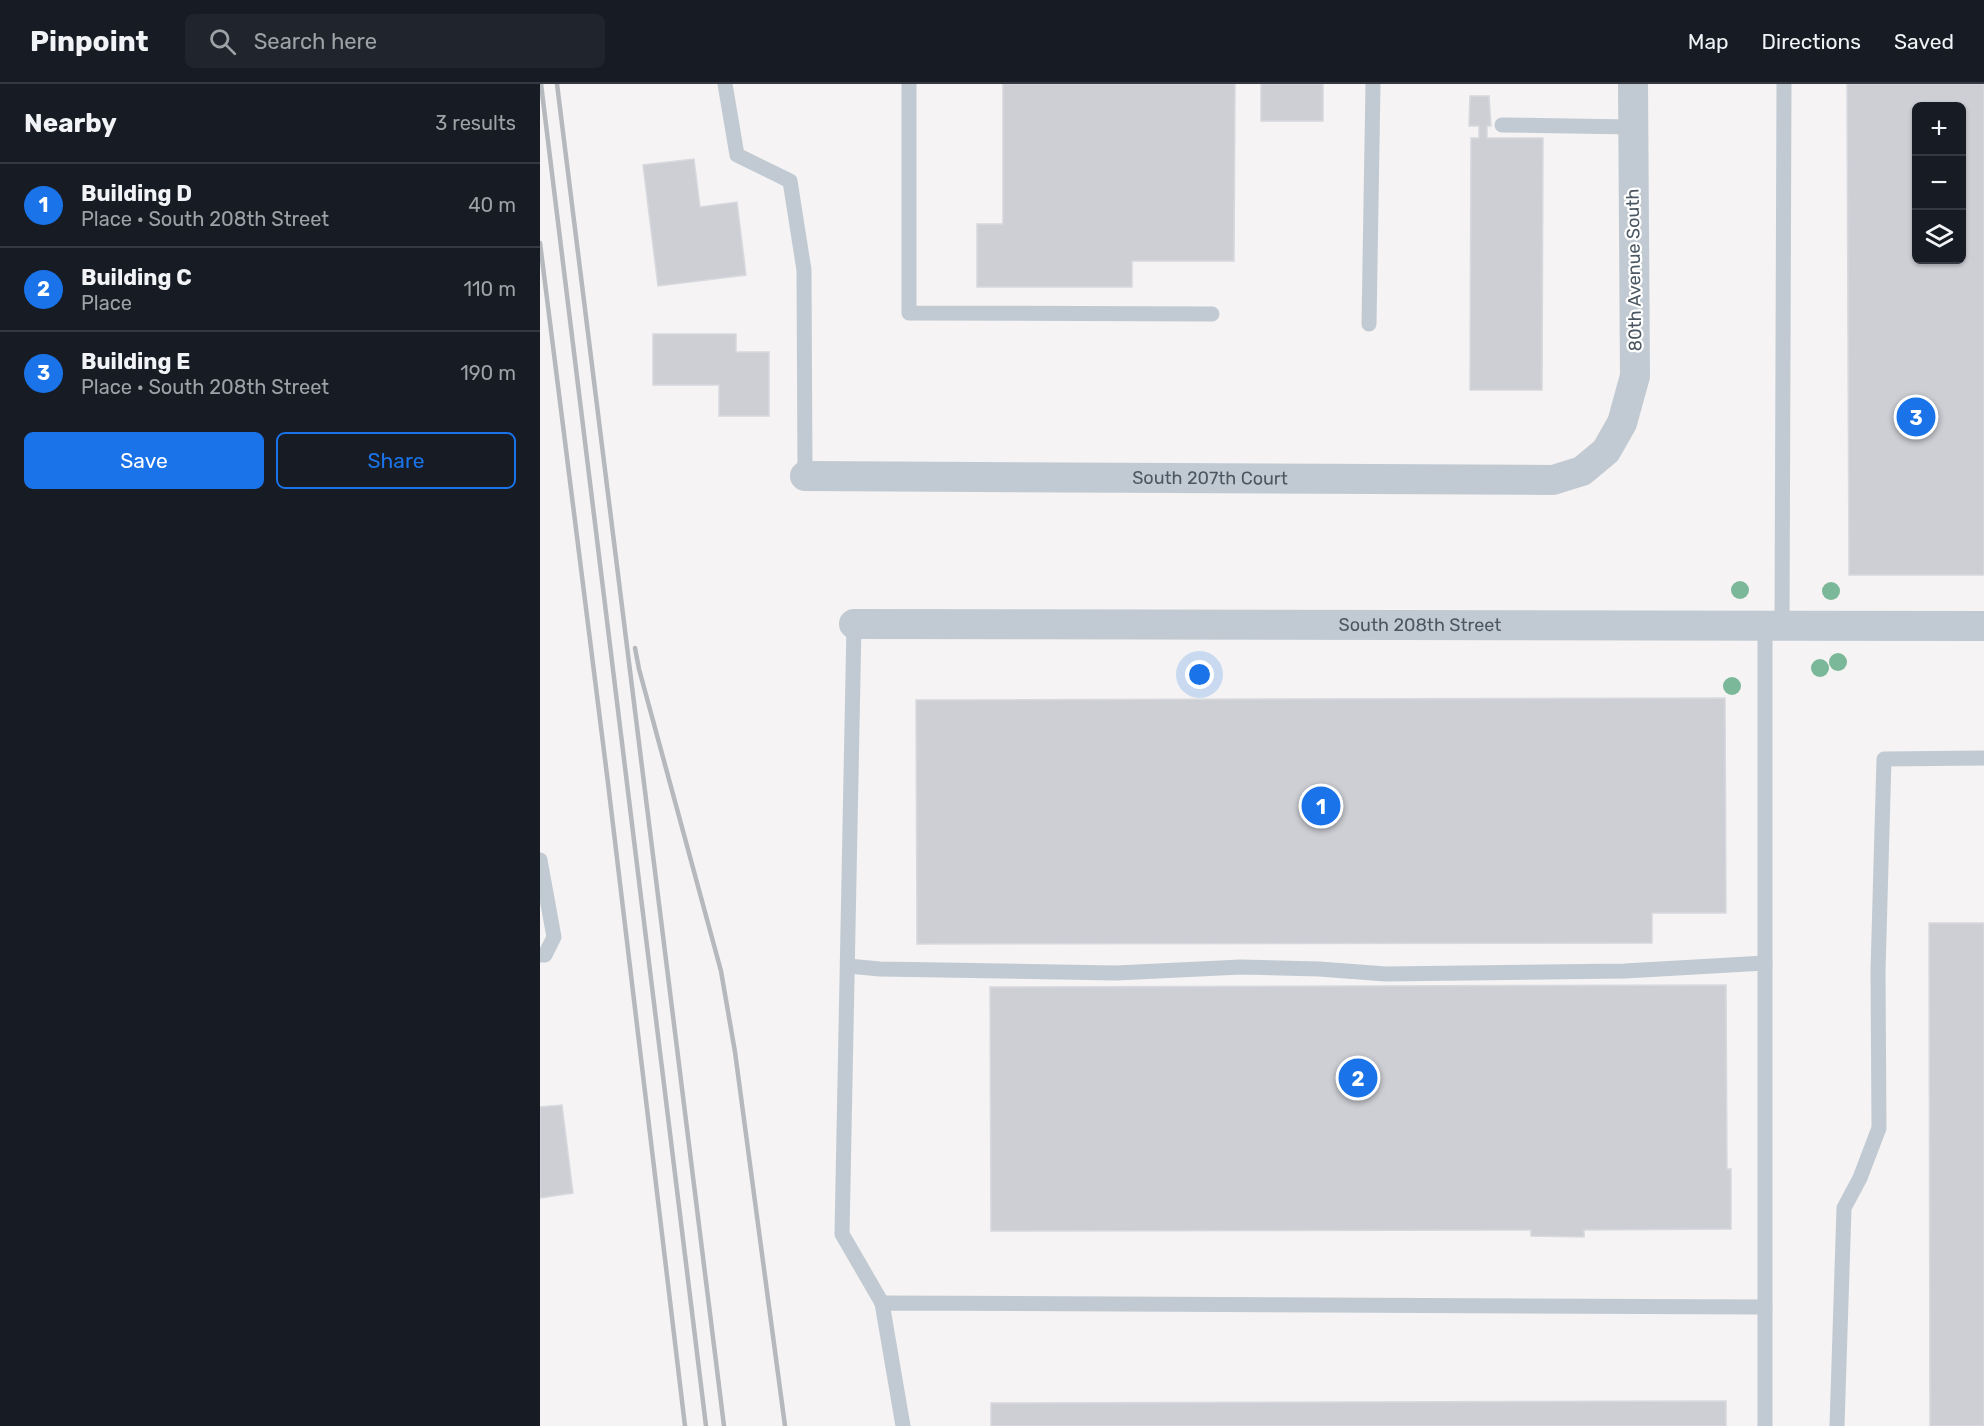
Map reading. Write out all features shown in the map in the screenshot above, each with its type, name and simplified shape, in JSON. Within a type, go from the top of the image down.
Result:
[{"type":"street","name":"80th Avenue South","points":[[1606,451],[1622,423],[1635,375],[1633,84]]},
{"type":"street","name":"South 207th Court","points":[[805,476],[1553,480],[1582,471],[1606,451]]},
{"type":"street","name":"South 208th Street","points":[[854,624],[1984,626]]},
{"type":"lane","points":[[725,84],[737,155],[790,180],[804,270],[805,476]]},
{"type":"lane","points":[[909,84],[909,313],[1212,314]]},
{"type":"lane","points":[[1369,324],[1373,84]]},
{"type":"lane","points":[[1765,1426],[1765,963],[1784,84]]},
{"type":"lane","points":[[1503,125],[1632,127]]},
{"type":"lane","points":[[854,624],[842,1234],[882,1303],[903,1426]]},
{"type":"lane","points":[[1837,1426],[1844,1208],[1860,1178],[1879,1128],[1878,971],[1884,759],[1984,758]]},
{"type":"lane","points":[[540,860],[554,937],[545,955],[540,955]]},
{"type":"lane","points":[[848,966],[891,969],[1116,973],[1251,968],[1318,969],[1386,974],[1624,971],[1765,963]]},
{"type":"lane","points":[[882,1303],[1765,1307]]},
{"type":"building","points":[[1003,84],[1235,84],[1234,261],[1132,261],[1132,287],[977,287],[977,224],[1003,224]]},
{"type":"building","points":[[1261,84],[1323,84],[1323,121],[1261,121]]},
{"type":"building","points":[[1847,84],[1984,84],[1984,575],[1849,575]]},
{"type":"building","points":[[1470,96],[1489,96],[1491,126],[1487,126],[1487,138],[1543,138],[1542,390],[1470,390],[1471,138],[1479,138],[1479,126],[1469,126]]},
{"type":"building","points":[[694,159],[700,207],[737,202],[746,275],[658,286],[643,165]]},
{"type":"building","points":[[653,334],[736,334],[736,352],[769,352],[769,416],[719,416],[719,385],[653,385]]},
{"type":"building","points":[[1725,698],[1726,913],[1652,913],[1652,943],[917,944],[916,700]]},
{"type":"building","points":[[1929,923],[1984,923],[1984,1426],[1930,1426]]},
{"type":"building","points":[[1726,985],[1727,1169],[1731,1169],[1731,1229],[1584,1230],[1584,1237],[1531,1236],[1531,1230],[991,1231],[990,987]]},
{"type":"building","points":[[562,1105],[573,1193],[540,1198],[540,1107]]},
{"type":"building","points":[[1726,1401],[1726,1426],[991,1426],[991,1403]]},
{"type":"railway","points":[[541,84],[706,1426]]},
{"type":"railway","points":[[557,84],[724,1426]]},
{"type":"railway","points":[[540,243],[685,1426]]},
{"type":"railway","points":[[635,648],[721,971],[735,1052],[785,1426]]},
{"type":"place","name":"Building E","points":[[1916,417]]},
{"type":"place","name":"Building D","points":[[1321,806]]},
{"type":"place","name":"Building C","points":[[1358,1078]]}]
